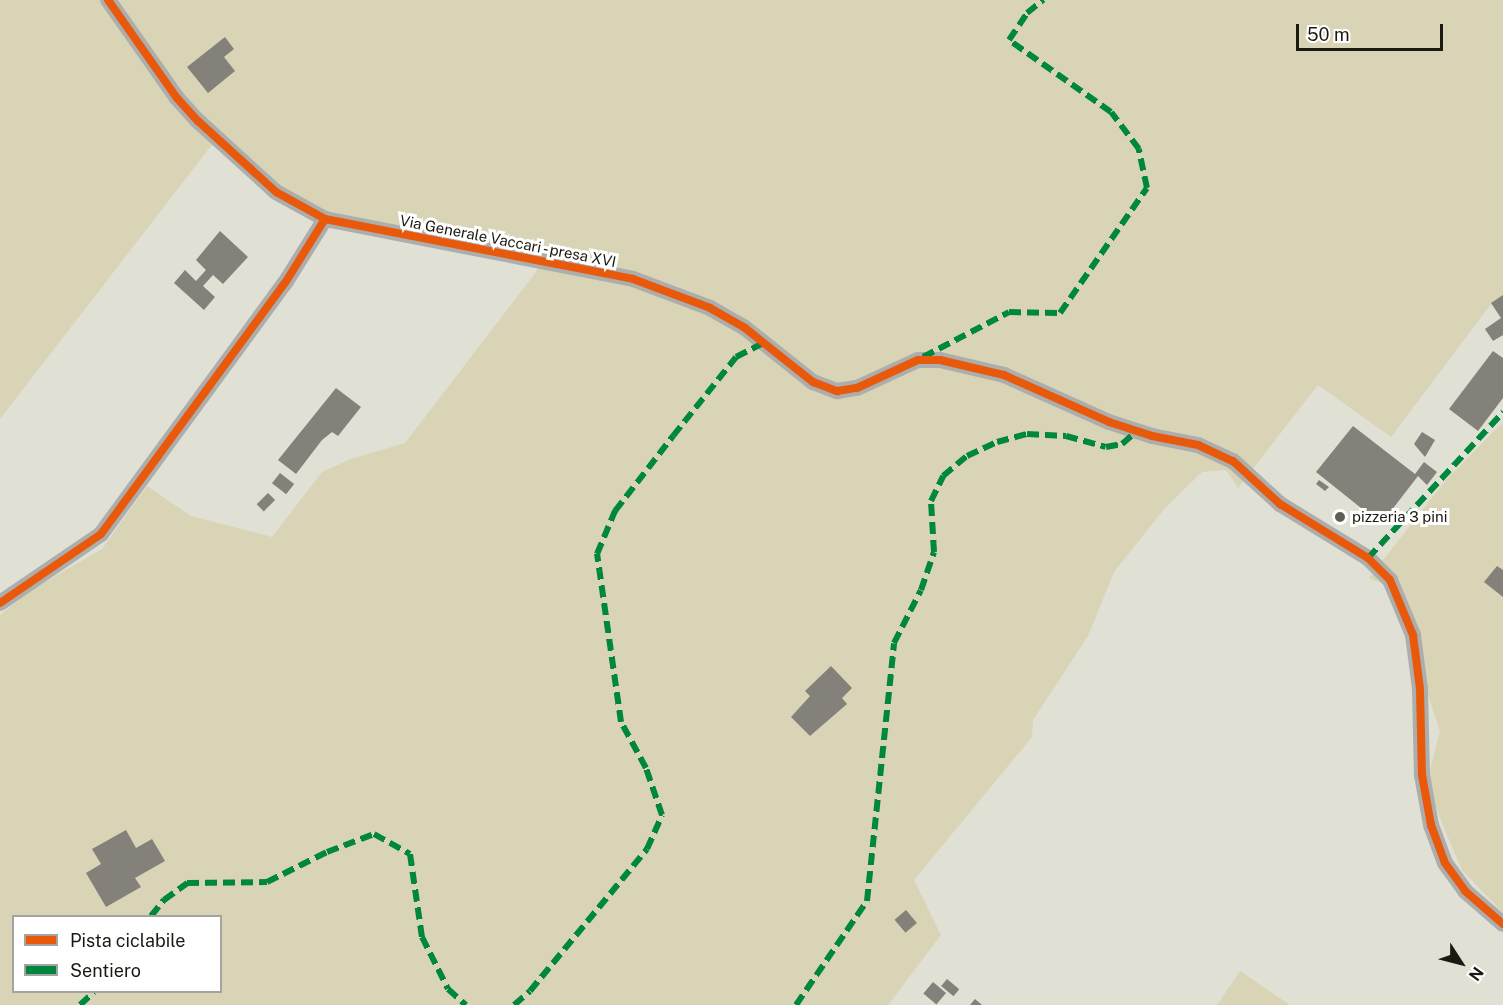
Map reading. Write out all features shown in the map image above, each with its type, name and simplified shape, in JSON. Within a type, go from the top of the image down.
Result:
[{"type":"street","name":"Via Generale Vaccari - presa XVI","points":[[108,0],[177,98],[198,121],[267,185],[325,219],[633,279],[710,308],[746,328],[813,381],[837,391],[857,387],[918,360],[940,360],[1004,375],[1109,422],[1152,436],[1198,445],[1233,461],[1280,504],[1368,558],[1390,580],[1413,635],[1420,689],[1422,775],[1431,825],[1445,862],[1465,891],[1503,924]]},
{"type":"street","points":[[0,603],[101,534],[285,283],[325,219]]},
{"type":"shaded area","points":[[0,0],[1503,0],[1503,311],[1491,304],[1391,437],[1318,385],[1238,488],[1226,470],[1202,472],[1165,508],[1114,572],[1088,636],[1033,720],[1032,737],[914,880],[941,935],[888,1005],[0,1005],[0,615],[28,592],[102,549],[147,486],[191,516],[272,537],[322,472],[351,459],[405,443],[536,272],[544,252],[320,212],[266,179],[221,133],[0,419]]},
{"type":"shaded area","points":[[1503,422],[1503,913],[1462,870],[1441,821],[1430,789],[1430,770],[1440,731],[1392,588],[1369,578],[1446,480]]},
{"type":"shaded area","points":[[1240,971],[1290,1005],[1217,1005]]},
{"type":"building","points":[[225,37],[234,49],[224,57],[235,71],[208,93],[187,67]]},
{"type":"building","points":[[220,231],[248,257],[223,284],[213,275],[203,286],[215,297],[204,310],[174,283],[185,270],[196,281],[206,270],[196,260]]},
{"type":"building","points":[[1503,295],[1503,335],[1493,341],[1485,329],[1501,318],[1491,303]]},
{"type":"building","points":[[1493,351],[1503,358],[1503,398],[1478,431],[1449,409]]},
{"type":"building","points":[[336,388],[361,407],[338,436],[332,432],[322,440],[296,474],[278,460]]},
{"type":"building","points":[[1353,426],[1415,474],[1424,462],[1437,472],[1427,485],[1418,476],[1381,524],[1316,472]]},
{"type":"building","points":[[1422,432],[1435,440],[1425,457],[1414,444]]},
{"type":"building","points":[[280,473],[294,484],[286,494],[272,483]]},
{"type":"building","points":[[1319,480],[1329,487],[1325,491],[1316,484]]},
{"type":"building","points":[[268,493],[275,500],[264,511],[257,504]]},
{"type":"building","points":[[1497,566],[1503,570],[1503,597],[1484,582]]},
{"type":"building","points":[[831,666],[852,688],[842,698],[847,704],[810,736],[791,717],[810,696],[805,691]]},
{"type":"building","points":[[126,830],[136,848],[152,839],[165,861],[135,878],[141,887],[106,907],[86,873],[101,864],[92,849]]},
{"type":"building","points":[[906,910],[917,923],[905,933],[895,920]]},
{"type":"building","points":[[947,979],[959,989],[953,996],[941,986]]},
{"type":"building","points":[[933,982],[946,993],[936,1004],[923,993]]},
{"type":"building","points":[[975,999],[982,1005],[970,1005]]},
{"type":"marked path","points":[[923,357],[1009,312],[1060,313],[1147,188],[1139,149],[1111,112],[1009,40],[1027,13],[1043,0]]},
{"type":"marked path","points":[[514,1005],[530,991],[647,849],[662,815],[646,768],[621,722],[597,554],[615,511],[673,436],[736,357],[766,342]]},
{"type":"marked path","points":[[1368,558],[1503,412]]},
{"type":"marked path","points":[[796,1005],[867,901],[894,643],[921,590],[934,552],[931,501],[943,476],[967,456],[997,442],[1027,434],[1066,436],[1106,447],[1122,444],[1137,431]]},
{"type":"marked path","points":[[152,915],[164,900],[187,883],[267,882],[327,852],[374,834],[410,854],[422,937],[448,989],[466,1005]]},
{"type":"marked path","points":[[80,1005],[93,993]]},
{"type":"cycle path","points":[[108,0],[177,98],[198,121],[276,192],[325,219],[633,279],[710,308],[745,328],[813,382],[837,391],[857,388],[918,360],[940,360],[1004,375],[1109,422],[1152,436],[1198,445],[1233,461],[1280,504],[1368,558],[1390,580],[1413,635],[1420,689],[1422,775],[1431,825],[1445,863],[1465,891],[1503,924]]},
{"type":"cycle path","points":[[0,603],[101,534],[285,283],[325,219]]},
{"type":"place","name":"pizzeria 3 pini","points":[[1340,517]]}]
